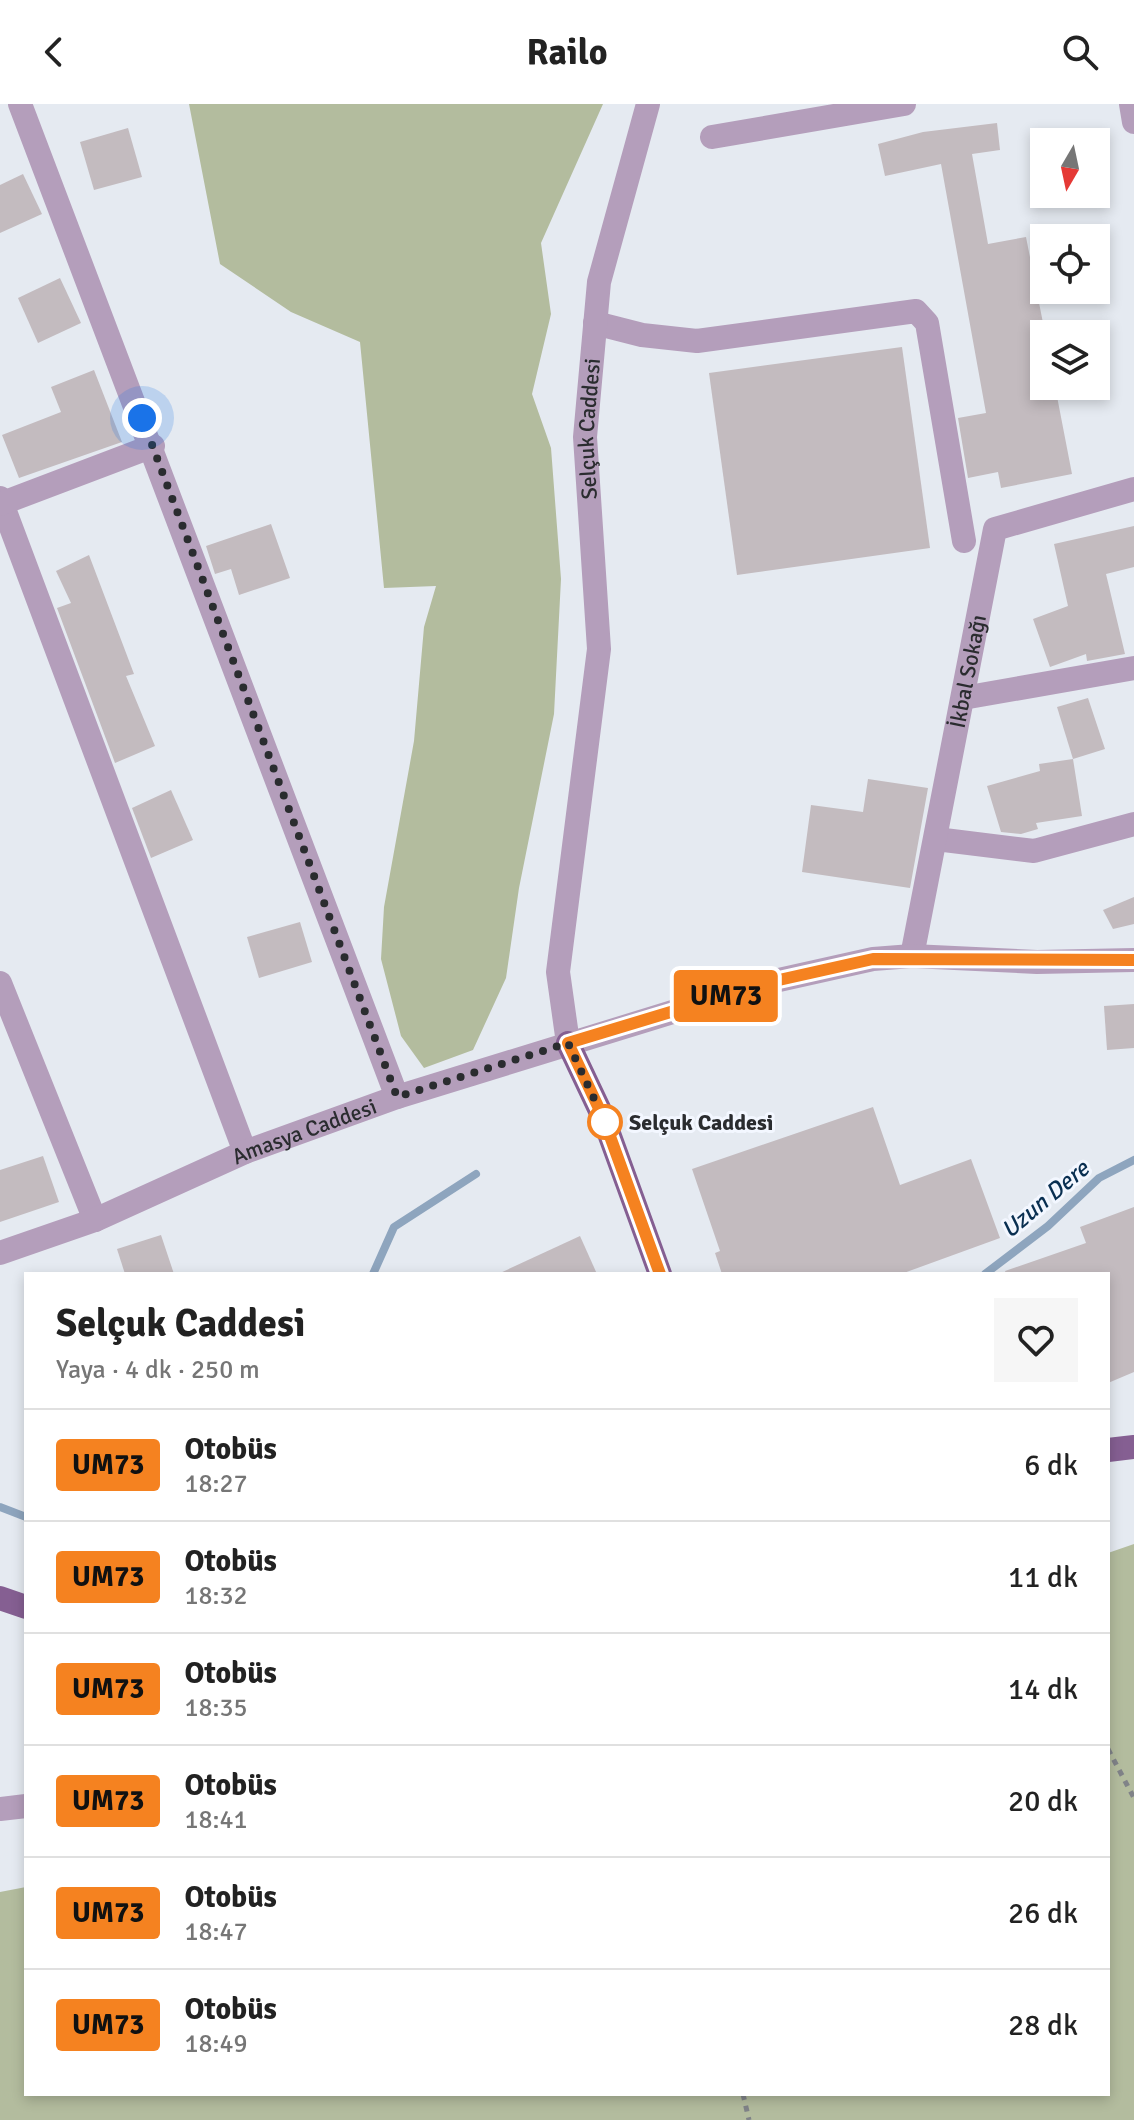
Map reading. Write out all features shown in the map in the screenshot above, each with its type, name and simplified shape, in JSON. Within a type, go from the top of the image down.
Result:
[{"type":"main road","points":[[568,1043],[603,1117],[659,1272]]},
{"type":"main road","points":[[1110,1450],[1134,1447]]},
{"type":"main road","points":[[0,1598],[24,1606]]},
{"type":"street","points":[[20,104],[153,446],[397,1097]]},
{"type":"street","name":"Selçuk Caddesi","points":[[568,1043],[558,972],[599,649],[585,437],[599,282],[648,104]]},
{"type":"street","points":[[712,137],[904,104]]},
{"type":"street","points":[[1131,104],[1134,122]]},
{"type":"street","points":[[595,323],[642,335],[697,341],[916,311],[927,323],[964,541]]},
{"type":"street","points":[[153,446],[1,502],[245,1152]]},
{"type":"street","name":"İkbal Sokağı","points":[[912,956],[995,529],[1134,489]]},
{"type":"street","points":[[963,698],[1134,668]]},
{"type":"street","points":[[936,839],[1034,851],[1134,824]]},
{"type":"street","name":"Amasya Caddesi","points":[[0,1253],[95,1220],[245,1152],[397,1097],[770,982],[873,959],[912,956],[1037,962],[1134,960]]},
{"type":"street","points":[[0,983],[95,1220]]},
{"type":"street","points":[[0,1809],[24,1806]]},
{"type":"path","points":[[1110,1753],[1134,1798]]},
{"type":"path","points":[[743,2096],[749,2120]]},
{"type":"green space","points":[[189,104],[603,104],[541,243],[551,314],[532,394],[551,448],[561,579],[554,714],[519,888],[506,978],[473,1050],[424,1068],[401,1036],[381,959],[384,907],[414,741],[424,627],[436,586],[384,588],[360,342],[291,312],[220,264]]},
{"type":"green space","points":[[1134,1544],[1134,2120],[0,2120],[0,1892],[24,1887],[24,2096],[1110,2096],[1110,1552]]},
{"type":"building","points":[[997,123],[1000,150],[972,154],[988,244],[1026,237],[1030,257],[1030,304],[1039,304],[1042,320],[1030,320],[1030,400],[1058,400],[1072,474],[1001,488],[998,472],[968,478],[958,418],[986,413],[941,164],[885,176],[878,144],[923,132]]},
{"type":"building","points":[[128,128],[142,177],[94,190],[80,142]]},
{"type":"building","points":[[23,174],[42,214],[0,233],[0,185]]},
{"type":"building","points":[[60,278],[81,323],[38,343],[18,298]]},
{"type":"building","points":[[902,347],[930,548],[737,575],[709,373]]},
{"type":"building","points":[[94,370],[122,442],[19,478],[2,435],[61,412],[51,387]]},
{"type":"building","points":[[271,524],[290,578],[239,595],[231,569],[215,574],[206,546]]},
{"type":"building","points":[[1134,526],[1134,567],[1106,574],[1125,654],[1087,661],[1086,654],[1050,667],[1033,619],[1068,606],[1054,544]]},
{"type":"building","points":[[89,555],[134,674],[126,676],[155,746],[115,763],[57,608],[71,603],[56,571]]},
{"type":"building","points":[[1088,698],[1105,749],[1073,759],[1057,707]]},
{"type":"building","points":[[1073,759],[1082,816],[1036,823],[1038,829],[1021,834],[1001,832],[987,786],[1040,771],[1039,764]]},
{"type":"building","points":[[868,779],[928,788],[910,888],[802,872],[811,805],[863,812]]},
{"type":"building","points":[[171,790],[193,840],[151,858],[132,808]]},
{"type":"building","points":[[1134,897],[1134,924],[1113,929],[1103,910]]},
{"type":"building","points":[[300,922],[312,962],[259,978],[247,937]]},
{"type":"building","points":[[1134,1004],[1134,1048],[1107,1050],[1104,1006]]},
{"type":"building","points":[[873,1107],[900,1185],[971,1159],[1000,1238],[906,1272],[721,1272],[715,1253],[720,1251],[692,1169]]},
{"type":"building","points":[[43,1156],[59,1202],[0,1222],[0,1170]]},
{"type":"building","points":[[1134,1207],[1134,1372],[1110,1382],[1110,1272],[1005,1271],[1086,1243],[1080,1227]]},
{"type":"building","points":[[161,1235],[173,1272],[124,1272],[117,1249]]},
{"type":"building","points":[[580,1236],[596,1272],[502,1272]]},
{"type":"waterway","name":"Uzun Dere","points":[[988,1272],[1048,1226],[1099,1178],[1134,1160]]},
{"type":"waterway","points":[[374,1272],[394,1227],[476,1174]]},
{"type":"waterway","name":"Uzun Dere","points":[[0,1507],[24,1516]]},
{"type":"bus line","name":"UM73","points":[[659,1272],[603,1117],[568,1043],[770,982],[873,959],[912,956],[1037,962],[1134,960]]},
{"type":"place","name":"Selçuk Caddesi","points":[[605,1122]]},
{"type":"route","points":[[142,418],[397,1097],[568,1043],[605,1122]]}]
